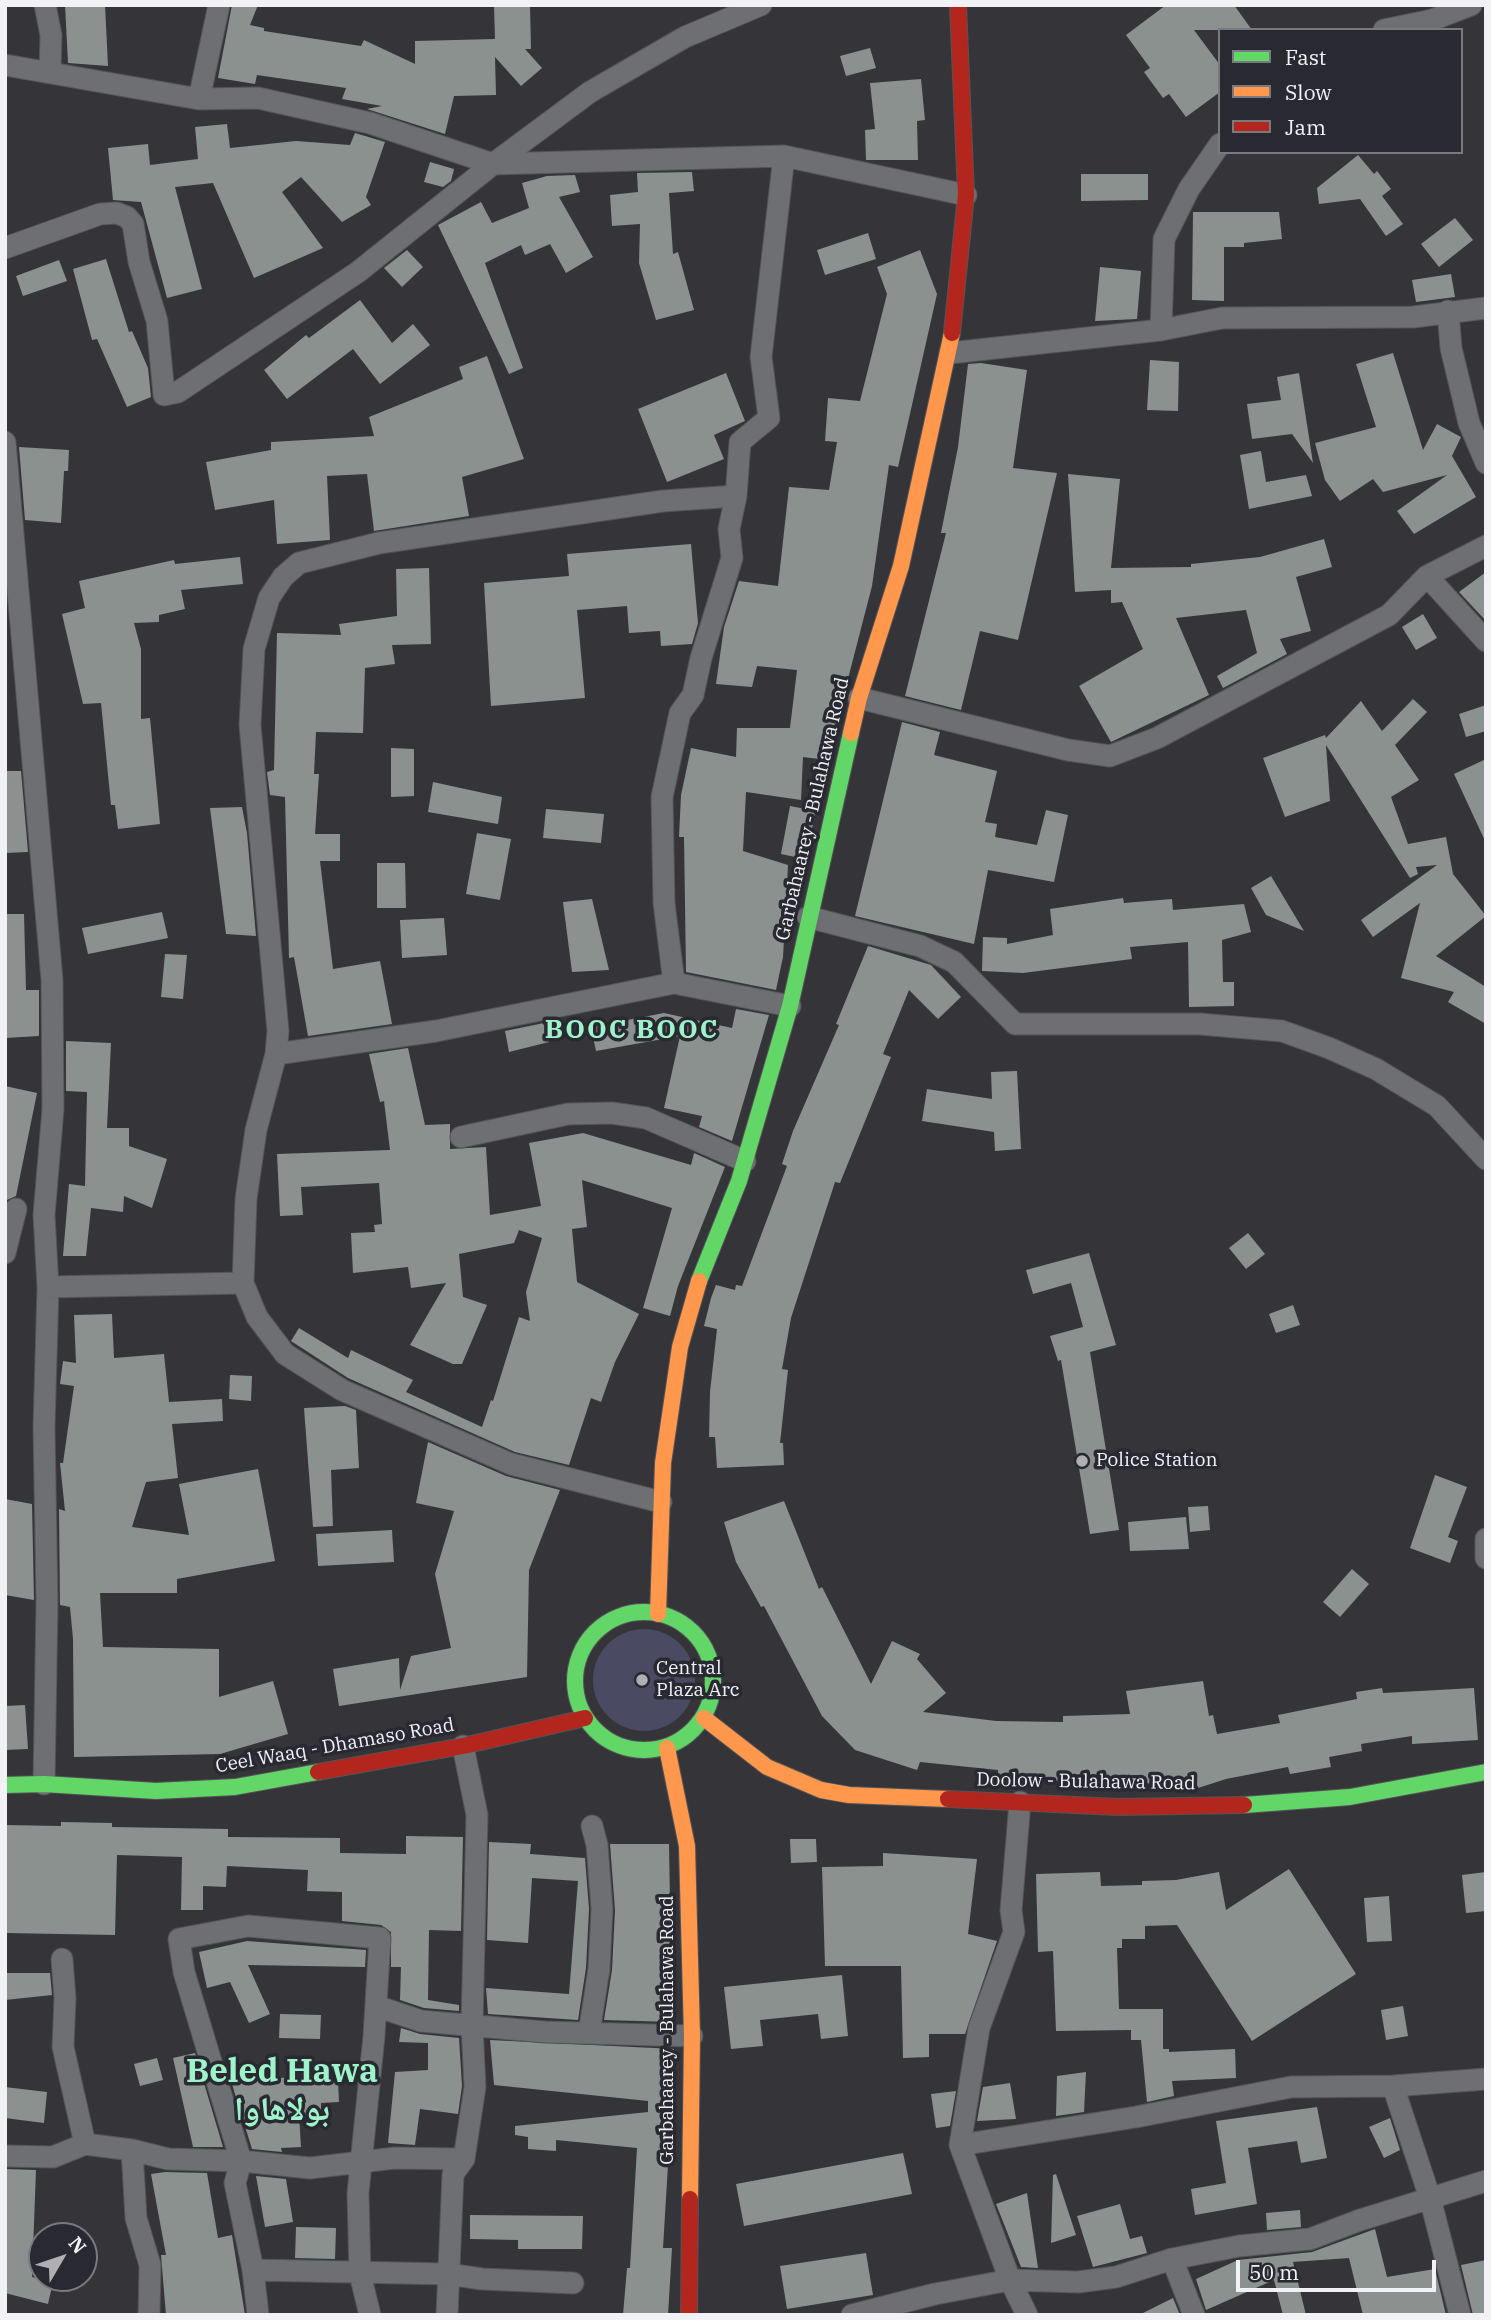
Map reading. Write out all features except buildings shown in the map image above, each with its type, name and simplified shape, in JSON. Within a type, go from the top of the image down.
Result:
[{"type":"main road","name":"Garbahaarey - Bulahawa Road","points":[[658,1614],[661,1503],[680,1347],[694,1293],[745,1161],[790,1006],[808,917],[828,846],[859,698],[901,566],[950,354],[965,195],[958,5]]},
{"type":"main road","points":[[625,1613],[671,1617],[691,1630],[706,1648],[713,1672],[713,1696],[704,1718],[688,1736],[667,1748],[643,1751],[619,1746],[599,1735],[585,1718],[576,1698],[574,1676],[579,1655],[590,1636],[606,1622],[625,1613]]},
{"type":"main road","name":"Ceel Waaq - Dhamaso Road","points":[[5,1785],[44,1784],[156,1791],[236,1787],[463,1746],[585,1718]]},
{"type":"main road","name":"Doolow - Bulahawa Road","points":[[704,1718],[766,1767],[821,1790],[849,1794],[1118,1807],[1233,1806],[1350,1797],[1486,1772]]},
{"type":"main road","name":"Garbahaarey - Bulahawa Road","points":[[667,1748],[687,1846],[692,2036],[689,2315]]},
{"type":"street","points":[[45,5],[51,35],[50,72]]},
{"type":"street","points":[[199,99],[219,5]]},
{"type":"street","points":[[5,248],[100,214],[117,213],[127,217],[133,224],[139,262],[157,320],[164,396],[178,392],[358,272],[492,164],[590,92],[685,37],[761,5]]},
{"type":"street","points":[[1394,28],[1432,20],[1471,5]]},
{"type":"street","points":[[5,65],[199,99],[258,98],[370,123],[492,164],[784,156],[965,195]]},
{"type":"street","points":[[1161,330],[1164,239],[1189,189],[1218,147]]},
{"type":"street","points":[[674,983],[664,903],[662,797],[680,713],[693,695],[701,658],[732,558],[729,529],[736,496],[740,442],[769,418],[761,357],[784,156]]},
{"type":"street","points":[[950,354],[1161,330],[1222,318],[1413,317],[1448,311],[1477,312],[1486,308]]},
{"type":"street","points":[[1448,311],[1451,348],[1469,423],[1486,463]]},
{"type":"street","points":[[5,442],[52,980],[53,1109],[44,1215],[48,1287],[44,1426],[47,1602],[44,1784]]},
{"type":"street","points":[[661,1503],[511,1464],[342,1390],[285,1354],[257,1317],[243,1283],[246,1199],[256,1130],[276,1054],[278,1031],[250,725],[254,649],[269,598],[283,577],[299,563],[379,543],[663,501],[736,496]]},
{"type":"street","points":[[859,698],[1068,750],[1110,756],[1157,738],[1389,615],[1427,576],[1486,546]]},
{"type":"street","points":[[1427,576],[1486,641]]},
{"type":"street","points":[[808,917],[920,946],[954,962],[1015,1024],[1200,1024],[1282,1031],[1376,1069],[1437,1105],[1486,1159]]},
{"type":"street","points":[[276,1054],[436,1031],[674,983],[790,1006]]},
{"type":"street","points":[[461,1137],[568,1114],[612,1113],[646,1118],[745,1161]]},
{"type":"street","points":[[5,1253],[10,1207],[44,1215]]},
{"type":"street","points":[[48,1287],[243,1283]]},
{"type":"street","points":[[1486,1541],[1486,1558]]},
{"type":"street","points":[[447,2315],[453,2174],[464,2159],[475,2087],[472,2025],[477,1815],[463,1746]]},
{"type":"street","points":[[1020,1802],[1011,1910],[1014,1932],[979,2028],[960,2145],[1010,2280],[1027,2315]]},
{"type":"street","points":[[589,2034],[599,1969],[602,1909],[597,1845],[592,1826]]},
{"type":"street","points":[[258,2315],[253,2270],[235,2183],[241,2161],[184,1972],[179,1939],[248,1926],[380,1938],[358,2193],[360,2274],[370,2315]]},
{"type":"street","points":[[62,1959],[65,1998],[63,2048],[85,2144]]},
{"type":"street","points":[[376,2006],[421,2021],[589,2034],[692,2036]]},
{"type":"street","points":[[960,2145],[1136,2117],[1291,2087],[1393,2086],[1486,2079]]},
{"type":"street","points":[[1393,2086],[1430,2198],[1460,2315]]},
{"type":"street","points":[[5,2156],[53,2157],[85,2144],[132,2150],[168,2159],[241,2161],[310,2168],[395,2158],[464,2159]]},
{"type":"street","points":[[132,2150],[136,2218],[150,2266],[149,2315]]},
{"type":"street","points":[[852,2315],[875,2313],[935,2294],[1010,2280],[1078,2282],[1115,2277],[1172,2259],[1239,2246],[1310,2239],[1486,2181]]},
{"type":"street","points":[[1172,2259],[1194,2315]]},
{"type":"street","points":[[253,2270],[448,2274],[482,2279],[573,2283]]},
{"type":"shaded area","points":[[644,1629],[664,1633],[680,1644],[691,1660],[695,1680],[691,1700],[680,1716],[664,1727],[644,1731],[624,1727],[608,1716],[597,1700],[593,1680],[597,1660],[608,1644],[624,1633]]},
{"type":"traffic: fast","points":[[699,1281],[739,1181],[790,1006],[851,733]]},
{"type":"traffic: fast","points":[[644,1612],[671,1617],[693,1632],[708,1654],[713,1681],[708,1708],[693,1730],[671,1745],[644,1750],[617,1745],[595,1730],[580,1708],[575,1681],[580,1654],[595,1632],[617,1617],[644,1612]]},
{"type":"traffic: fast","points":[[5,1785],[44,1784],[156,1791],[235,1787],[318,1772]]},
{"type":"traffic: fast","points":[[1244,1805],[1350,1797],[1486,1772]]},
{"type":"traffic: slow","points":[[851,733],[859,698],[901,566],[952,333]]},
{"type":"traffic: slow","points":[[658,1614],[663,1463],[680,1347],[699,1281]]},
{"type":"traffic: slow","points":[[704,1718],[767,1767],[821,1790],[849,1795],[948,1799]]},
{"type":"traffic: slow","points":[[667,1748],[687,1846],[692,2036],[690,2199]]},
{"type":"traffic: jam","points":[[952,333],[966,195],[958,5]]},
{"type":"traffic: jam","points":[[318,1772],[463,1746],[585,1718]]},
{"type":"traffic: jam","points":[[948,1799],[1118,1807],[1244,1805]]},
{"type":"traffic: jam","points":[[689,2315],[690,2199]]},
{"type":"place","name":"Police Station","points":[[1082,1461]]},
{"type":"place","name":"Central Plaza Arc","points":[[642,1680]]},
{"type":"district","name":"BOOC BOOC","points":[[632,1030]]},
{"type":"district","name":"Beled Hawa بولاهاوا","points":[[282,2091]]}]
